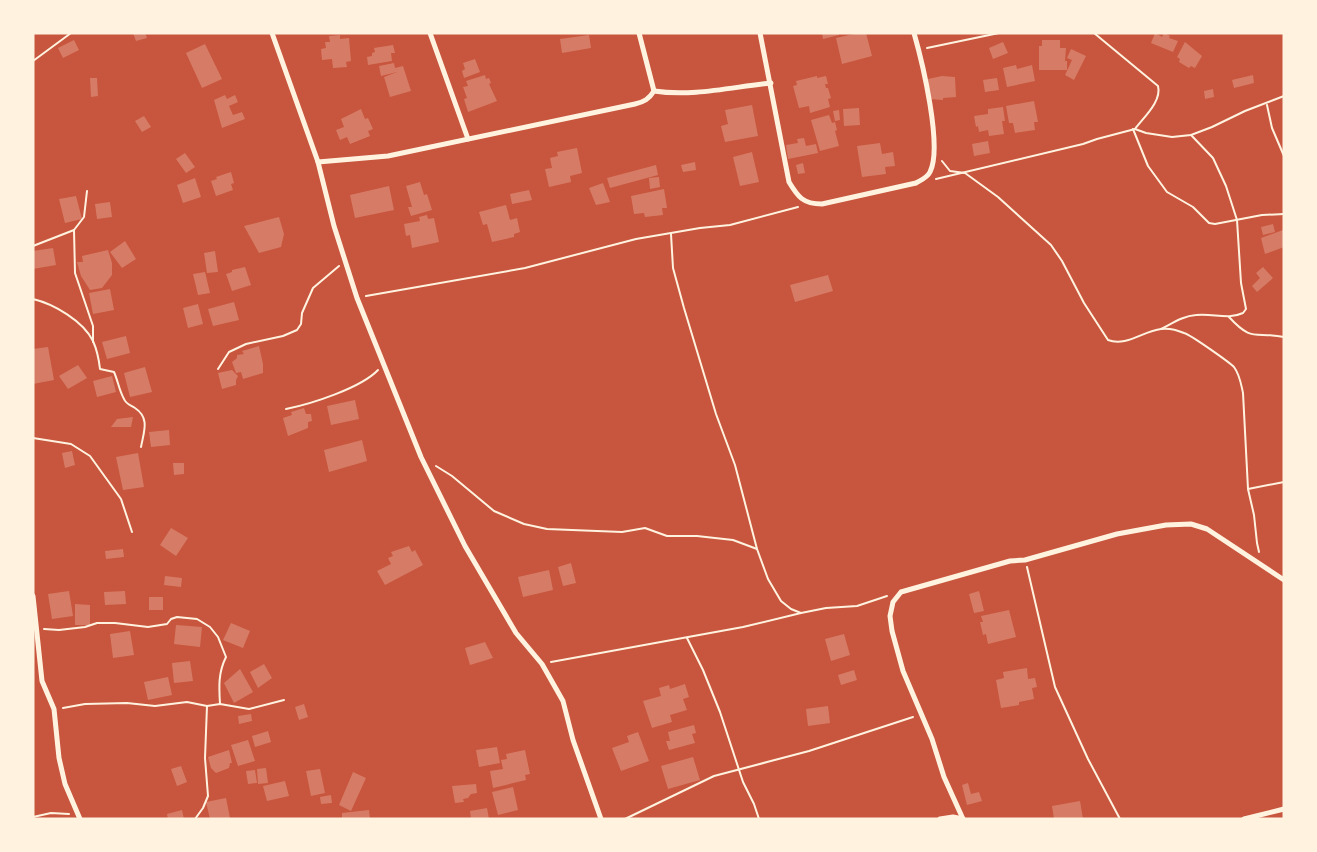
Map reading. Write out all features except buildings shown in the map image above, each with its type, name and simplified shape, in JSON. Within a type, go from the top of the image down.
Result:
[{"type":"street","points":[[272,33],[318,162],[357,298],[421,457],[471,556],[516,633],[542,664],[563,701],[573,740],[601,819]]},
{"type":"street","points":[[430,33],[468,139]]},
{"type":"street","points":[[318,162],[388,156],[643,102],[654,91],[639,33]]},
{"type":"street","points":[[760,33],[789,182],[797,195],[810,204],[822,204],[916,183],[927,177],[931,170],[935,147],[919,50],[914,33]]},
{"type":"street","points":[[654,91],[674,94],[690,93],[771,83]]},
{"type":"street","points":[[963,819],[944,777],[932,739],[903,671],[892,631],[890,616],[893,602],[901,592],[1117,534],[1166,525],[1191,524],[1208,529],[1284,580]]},
{"type":"street","points":[[33,596],[42,681],[54,709],[59,758],[65,784],[80,817]]},
{"type":"street","points":[[1244,819],[1284,809]]},
{"type":"street","points":[[940,819],[953,817],[963,819]]},
{"type":"path","points":[[33,61],[71,33]]},
{"type":"path","points":[[919,50],[942,47],[999,33]]},
{"type":"path","points":[[1094,33],[1158,86],[1160,92],[1156,101],[1134,129]]},
{"type":"path","points":[[935,179],[1083,144],[1134,129],[1172,137],[1191,135],[1284,96]]},
{"type":"path","points":[[1267,104],[1272,128],[1284,156]]},
{"type":"path","points":[[1134,129],[1148,166],[1167,192],[1193,207],[1209,223],[1284,214]]},
{"type":"path","points":[[935,147],[950,171],[965,173],[998,197],[1051,245],[1084,303],[1108,340],[1114,343],[1161,329],[1184,317],[1199,314],[1229,317],[1243,313],[1246,309],[1241,283],[1237,219],[1226,186],[1213,158],[1191,135]]},
{"type":"path","points":[[33,246],[74,230],[84,217],[87,192]]},
{"type":"path","points":[[357,298],[525,268],[636,239],[730,225],[810,204]]},
{"type":"path","points":[[74,230],[75,273],[93,326],[93,342],[100,369],[114,372],[126,403],[141,412],[145,418],[141,447]]},
{"type":"path","points":[[671,234],[673,268],[716,414],[735,465],[757,549],[768,579],[781,601],[801,614]]},
{"type":"path","points":[[218,369],[229,352],[246,344],[283,336],[297,330],[313,288],[345,261]]},
{"type":"path","points":[[33,298],[43,301],[80,324],[93,342]]},
{"type":"path","points":[[1229,317],[1241,330],[1250,335],[1264,334],[1284,337]]},
{"type":"path","points":[[1161,329],[1176,330],[1187,334],[1233,366],[1240,380],[1243,393],[1248,489],[1257,543],[1268,568]]},
{"type":"path","points":[[286,409],[308,405],[365,380],[384,363]]},
{"type":"path","points":[[33,438],[71,444],[90,456],[121,499],[132,532]]},
{"type":"path","points":[[421,457],[452,476],[494,511],[524,524],[547,529],[622,532],[645,528],[667,536],[697,536],[733,540],[757,549]]},
{"type":"path","points":[[1248,489],[1284,482]]},
{"type":"path","points":[[1025,560],[1056,687],[1088,759],[1120,819]]},
{"type":"path","points":[[542,664],[762,623],[826,608],[857,606],[901,592]]},
{"type":"path","points":[[36,629],[59,630],[97,623],[148,627],[166,624],[177,617],[197,618],[204,621],[218,637],[226,657],[221,667],[220,704]]},
{"type":"path","points":[[686,637],[703,670],[720,712],[738,769],[759,819]]},
{"type":"path","points":[[54,709],[85,704],[127,703],[155,706],[187,702],[249,709],[284,700]]},
{"type":"path","points":[[195,819],[208,796],[205,758],[207,706]]},
{"type":"path","points":[[625,819],[696,784],[738,769],[763,765],[921,714]]},
{"type":"path","points":[[33,817],[51,813],[80,817]]},
{"type":"path","points":[[256,819],[263,819]]}]
